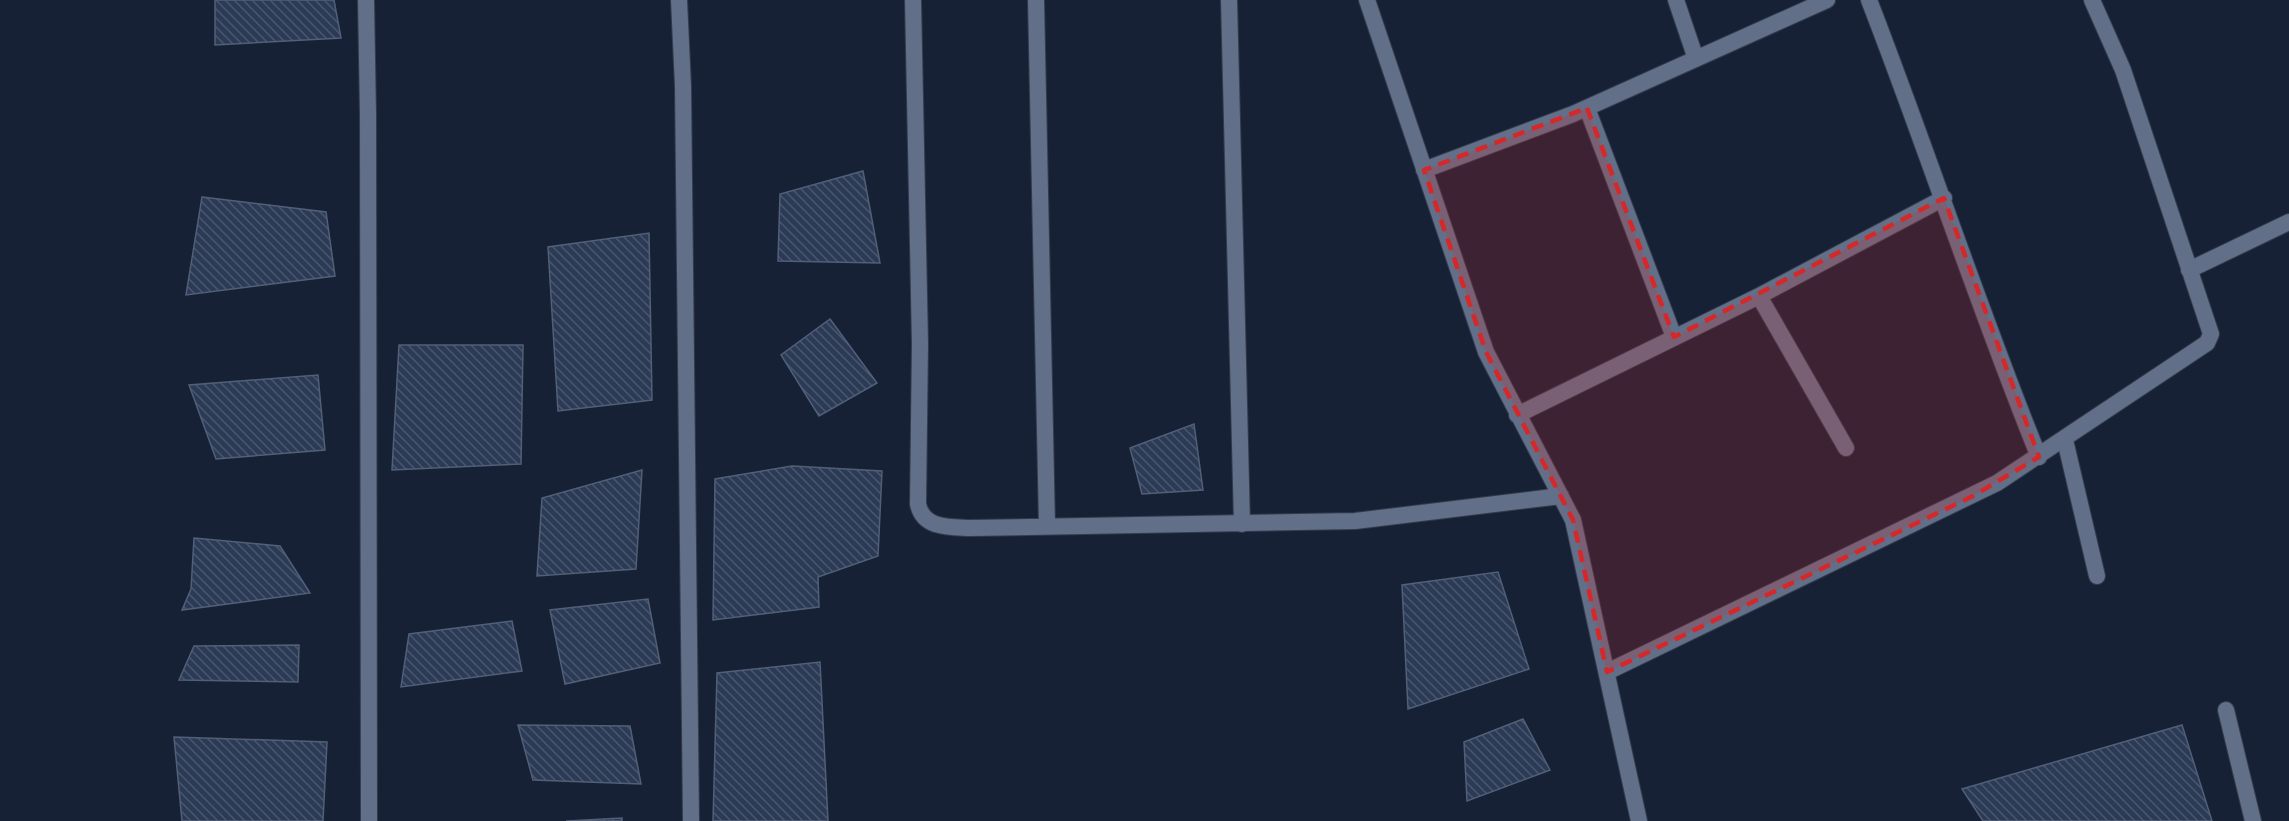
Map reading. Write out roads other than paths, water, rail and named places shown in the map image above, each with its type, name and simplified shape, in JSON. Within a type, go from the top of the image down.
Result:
[{"type":"street","points":[[366,0],[369,821]]},
{"type":"street","points":[[679,0],[683,86],[691,821]]},
{"type":"street","points":[[913,0],[920,344],[919,510],[927,521],[946,527],[1242,525],[1355,521],[1561,496]]},
{"type":"street","points":[[1036,0],[1047,526]]},
{"type":"street","points":[[1229,0],[1242,525]]},
{"type":"street","points":[[1367,0],[1486,352],[1561,496],[1579,539],[1639,821]]},
{"type":"street","points":[[1676,0],[1696,58]]},
{"type":"street","points":[[1424,170],[1587,108],[1827,0]]},
{"type":"street","points":[[1869,0],[1944,198],[2004,370],[2039,457]]},
{"type":"street","points":[[1607,672],[1973,496],[2065,440],[2207,343],[2211,334],[2123,70],[2092,0]]},
{"type":"street","points":[[1587,108],[1674,337]]},
{"type":"street","points":[[1517,415],[1759,296],[1944,198]]},
{"type":"street","points":[[2189,270],[2289,222]]},
{"type":"street","points":[[1759,296],[1846,448]]},
{"type":"street","points":[[2065,440],[2097,576]]},
{"type":"street","points":[[2226,710],[2253,821]]}]
